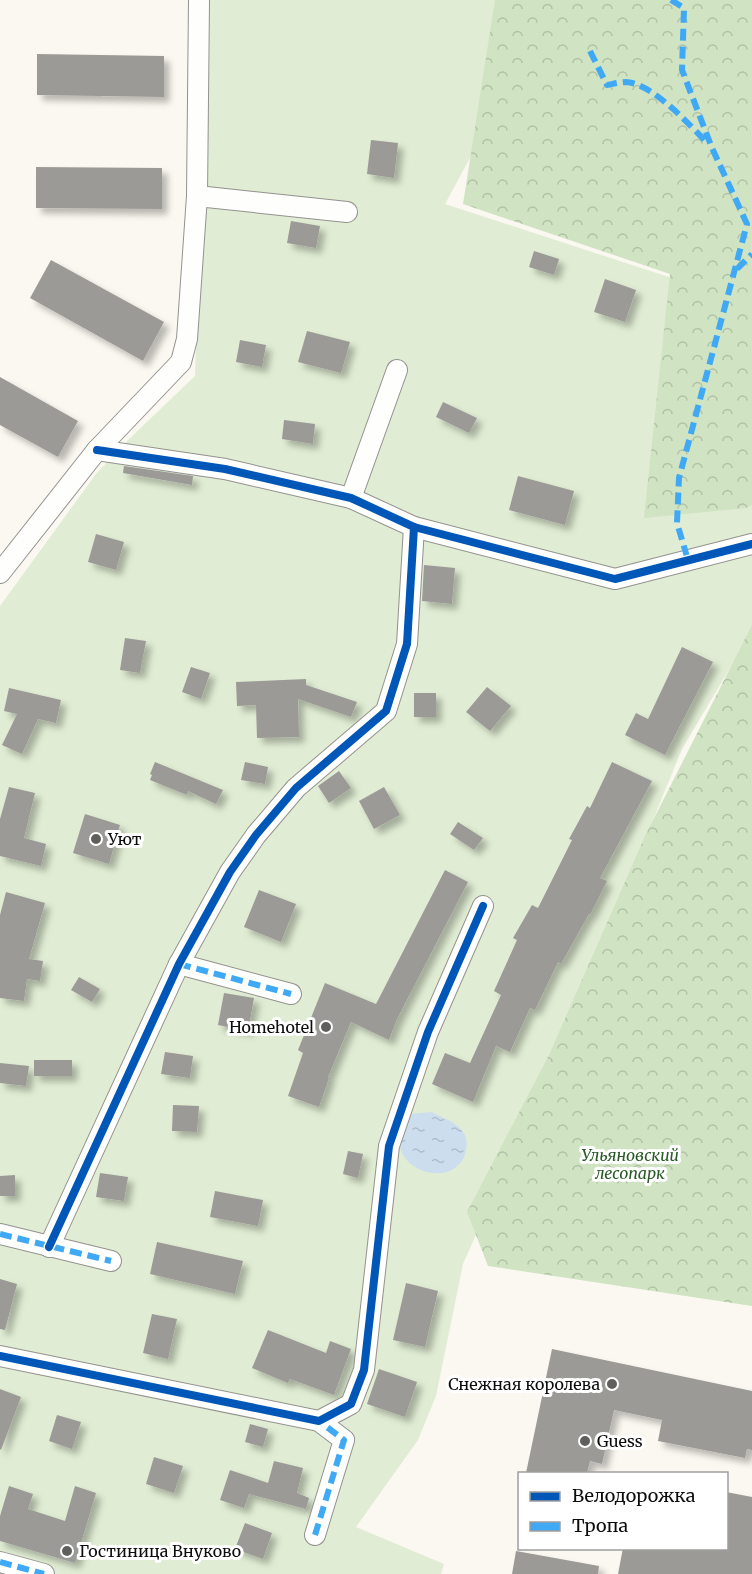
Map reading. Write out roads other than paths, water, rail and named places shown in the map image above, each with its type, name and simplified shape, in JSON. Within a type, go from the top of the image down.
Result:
[{"type":"street","points":[[0,573],[97,450],[181,362],[187,339],[196,196],[199,0]]},
{"type":"street","points":[[196,196],[347,212]]},
{"type":"street","points":[[351,498],[397,370]]},
{"type":"street","points":[[97,450],[225,469],[351,498],[414,526],[615,579],[752,544]]},
{"type":"street","points":[[49,1246],[179,964],[230,872],[256,835],[296,788],[386,711],[407,644],[414,526]]},
{"type":"street","points":[[319,1421],[351,1404],[364,1370],[389,1146],[428,1032],[483,906]]},
{"type":"street","points":[[179,964],[291,994]]},
{"type":"street","points":[[0,1234],[111,1262]]},
{"type":"street","points":[[0,1356],[319,1421],[344,1440],[315,1535]]},
{"type":"street","points":[[0,1562],[44,1574]]},
{"type":"water","points":[[432,1112],[457,1126],[464,1134],[466,1150],[460,1163],[451,1171],[426,1172],[414,1166],[405,1157],[400,1145],[401,1131],[409,1114]]},
{"type":"place","name":"Уют","points":[[96,839]]},
{"type":"place","name":"Homehotel","points":[[326,1027]]},
{"type":"place","name":"Снежная королева","points":[[612,1384]]},
{"type":"place","name":"Guess","points":[[585,1441]]},
{"type":"place","name":"Гостиница Внуково","points":[[67,1551]]},
{"type":"park label","name":"Ульяновский лесопарк","points":[[630,1164]]}]
